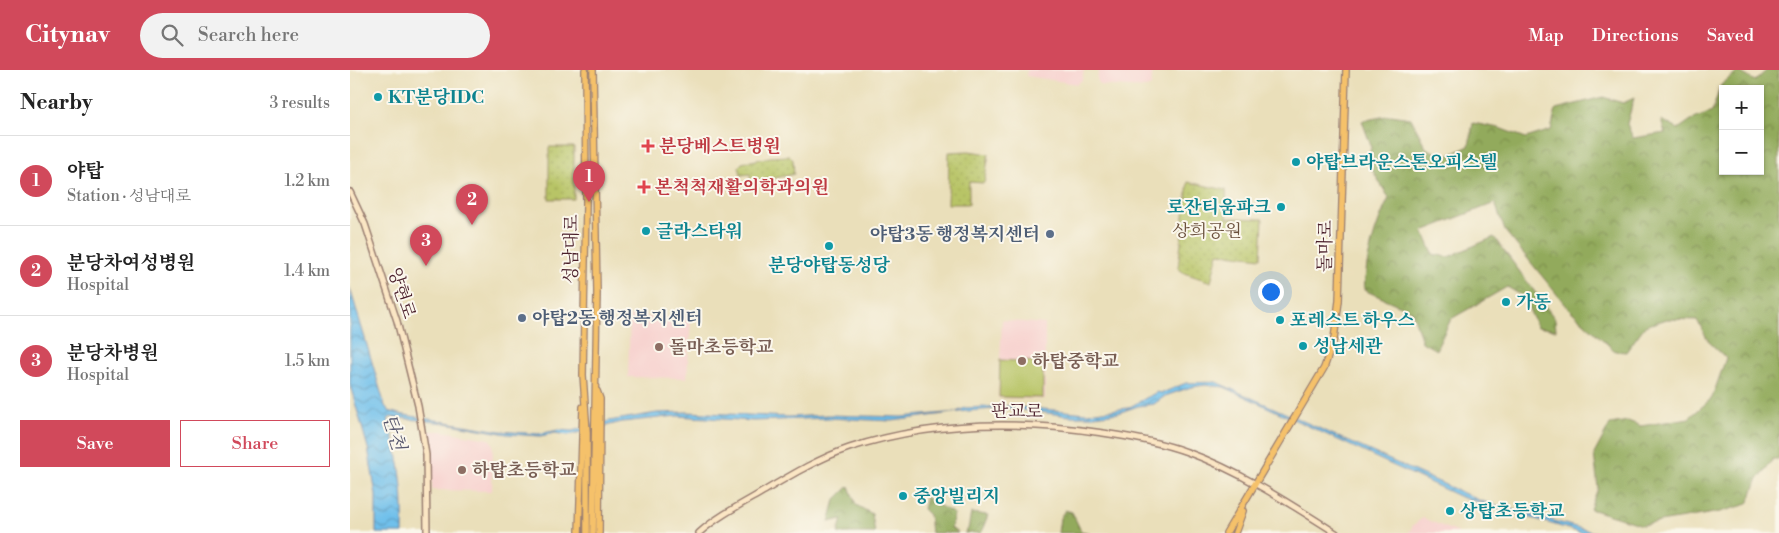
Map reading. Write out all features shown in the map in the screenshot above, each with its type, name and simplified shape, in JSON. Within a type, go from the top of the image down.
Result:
[{"type":"main road","name":"성남대로","points":[[585,70],[584,375],[586,398],[584,416],[591,433]]},
{"type":"main road","name":"성남대로","points":[[591,433],[597,414],[593,70]]},
{"type":"main road","name":"돌마로","points":[[1255,485],[1324,368],[1334,340],[1337,323],[1346,72]]},
{"type":"main road","name":"양현로","points":[[350,192],[366,224],[397,321],[422,422],[427,462],[427,533]]},
{"type":"main road","name":"판교로","points":[[699,533],[717,519],[800,470],[850,448],[935,429],[978,424],[1048,425],[1143,440],[1188,452],[1255,485],[1336,533]]},
{"type":"main road","points":[[579,533],[591,433]]},
{"type":"main road","points":[[587,533],[591,433]]},
{"type":"main road","points":[[591,433],[593,533]]},
{"type":"main road","points":[[591,433],[598,533]]},
{"type":"main road","points":[[1226,533],[1255,485]]},
{"type":"main road","points":[[1235,533],[1248,498]]},
{"type":"shaded area","points":[[1027,70],[1084,70],[1082,80],[1077,84],[1026,76]]},
{"type":"shaded area","points":[[1099,70],[1153,70],[1151,86],[1146,88],[1100,85],[1097,79]]},
{"type":"shaded area","name":"돌마초등학교","points":[[630,316],[691,318],[687,378],[628,377]]},
{"type":"shaded area","name":"하탑중학교","points":[[1002,320],[1045,324],[1045,399],[998,398]]},
{"type":"shaded area","name":"하탑초등학교","points":[[428,431],[441,431],[490,439],[493,444],[492,491],[432,490]]},
{"type":"shaded area","points":[[1423,518],[1459,533],[1409,533],[1413,525]]},
{"type":"green space","points":[[1767,70],[1779,70],[1779,459],[1773,459],[1757,481],[1748,504],[1720,512],[1642,525],[1590,509],[1598,488],[1594,454],[1610,424],[1628,421],[1641,426],[1689,418],[1712,398],[1726,358],[1709,342],[1697,320],[1667,319],[1645,326],[1626,352],[1615,351],[1569,309],[1505,231],[1495,203],[1423,231],[1433,254],[1448,257],[1494,237],[1555,319],[1556,330],[1537,327],[1523,296],[1507,287],[1451,319],[1436,350],[1422,342],[1412,311],[1364,290],[1372,242],[1389,198],[1368,163],[1371,146],[1362,121],[1391,115],[1411,118],[1426,148],[1445,157],[1469,146],[1473,123],[1499,128],[1526,138],[1551,130],[1556,109],[1603,97],[1623,103],[1634,98],[1627,124],[1633,138],[1665,133],[1661,120],[1678,129],[1691,120],[1712,112],[1719,91],[1719,175],[1764,175],[1764,85],[1721,85],[1738,71],[1755,81]]},
{"type":"green space","points":[[549,147],[574,147],[574,199],[549,199]]},
{"type":"green space","points":[[969,151],[989,154],[984,183],[969,182],[969,204],[948,204],[949,152]]},
{"type":"green space","points":[[790,156],[793,160],[794,174],[751,183],[750,174],[741,175],[739,166],[742,163],[770,157]]},
{"type":"green space","name":"상희공원","points":[[1188,182],[1226,190],[1227,218],[1263,219],[1261,258],[1218,253],[1211,282],[1184,273],[1178,268]]},
{"type":"green space","points":[[1000,360],[1043,362],[1043,398],[999,397]]},
{"type":"green space","points":[[849,486],[856,505],[872,514],[875,533],[838,533],[842,519],[829,522],[835,500]]},
{"type":"green space","points":[[926,497],[954,514],[951,528],[958,533],[931,533],[929,515],[923,509]]},
{"type":"green space","points":[[1065,510],[1072,512],[1081,531],[1090,533],[1058,533],[1060,518]]},
{"type":"green space","points":[[971,513],[988,515],[981,533],[964,533],[968,529]]},
{"type":"water","points":[[350,288],[385,406],[389,411],[399,414],[500,431],[539,434],[558,430],[572,431],[609,421],[657,413],[687,412],[788,417],[828,415],[901,417],[956,412],[965,408],[1008,406],[1087,413],[1128,408],[1157,392],[1162,393],[1186,383],[1216,382],[1481,501],[1597,533],[1582,533],[1461,497],[1224,387],[1205,385],[1191,387],[1165,396],[1154,404],[1138,406],[1118,413],[1093,416],[1070,416],[1009,408],[967,411],[892,421],[828,418],[754,421],[677,416],[622,422],[568,435],[555,433],[540,436],[507,434],[445,423],[391,417],[388,419],[401,475],[403,533],[376,533],[376,495],[368,448],[350,385]]},
{"type":"place","name":"KT분당IDC","points":[[378,97]]},
{"type":"place","name":"분당베스트병원","points":[[648,146]]},
{"type":"place","name":"야탑브라운스톤오피스텔","points":[[1296,162]]},
{"type":"place","name":"본척척재활의학과의원","points":[[644,187]]},
{"type":"place","name":"야탑","points":[[589,202]]},
{"type":"place","name":"로잔티움파크","points":[[1281,207]]},
{"type":"place","name":"분당차여성병원","points":[[472,225]]},
{"type":"place","name":"글라스타워","points":[[646,231]]},
{"type":"place","name":"야탑3동 행정복지센터","points":[[1050,234]]},
{"type":"place","name":"분당야탑동성당","points":[[829,246]]},
{"type":"place","name":"분당차병원","points":[[426,266]]},
{"type":"place","name":"가동","points":[[1506,302]]},
{"type":"place","name":"야탑2동 행정복지센터","points":[[522,318]]},
{"type":"place","name":"포레스트 하우스","points":[[1280,320]]},
{"type":"place","name":"성남세관","points":[[1303,346]]},
{"type":"place","name":"돌마초등학교","points":[[659,347]]},
{"type":"place","name":"하탑중학교","points":[[1022,361]]},
{"type":"place","name":"하탑초등학교","points":[[462,470]]},
{"type":"place","name":"중앙빌리지","points":[[903,496]]},
{"type":"place","name":"상탑초등학교","points":[[1450,511]]},
{"type":"water label","name":"탄천","points":[[395,432]]}]
